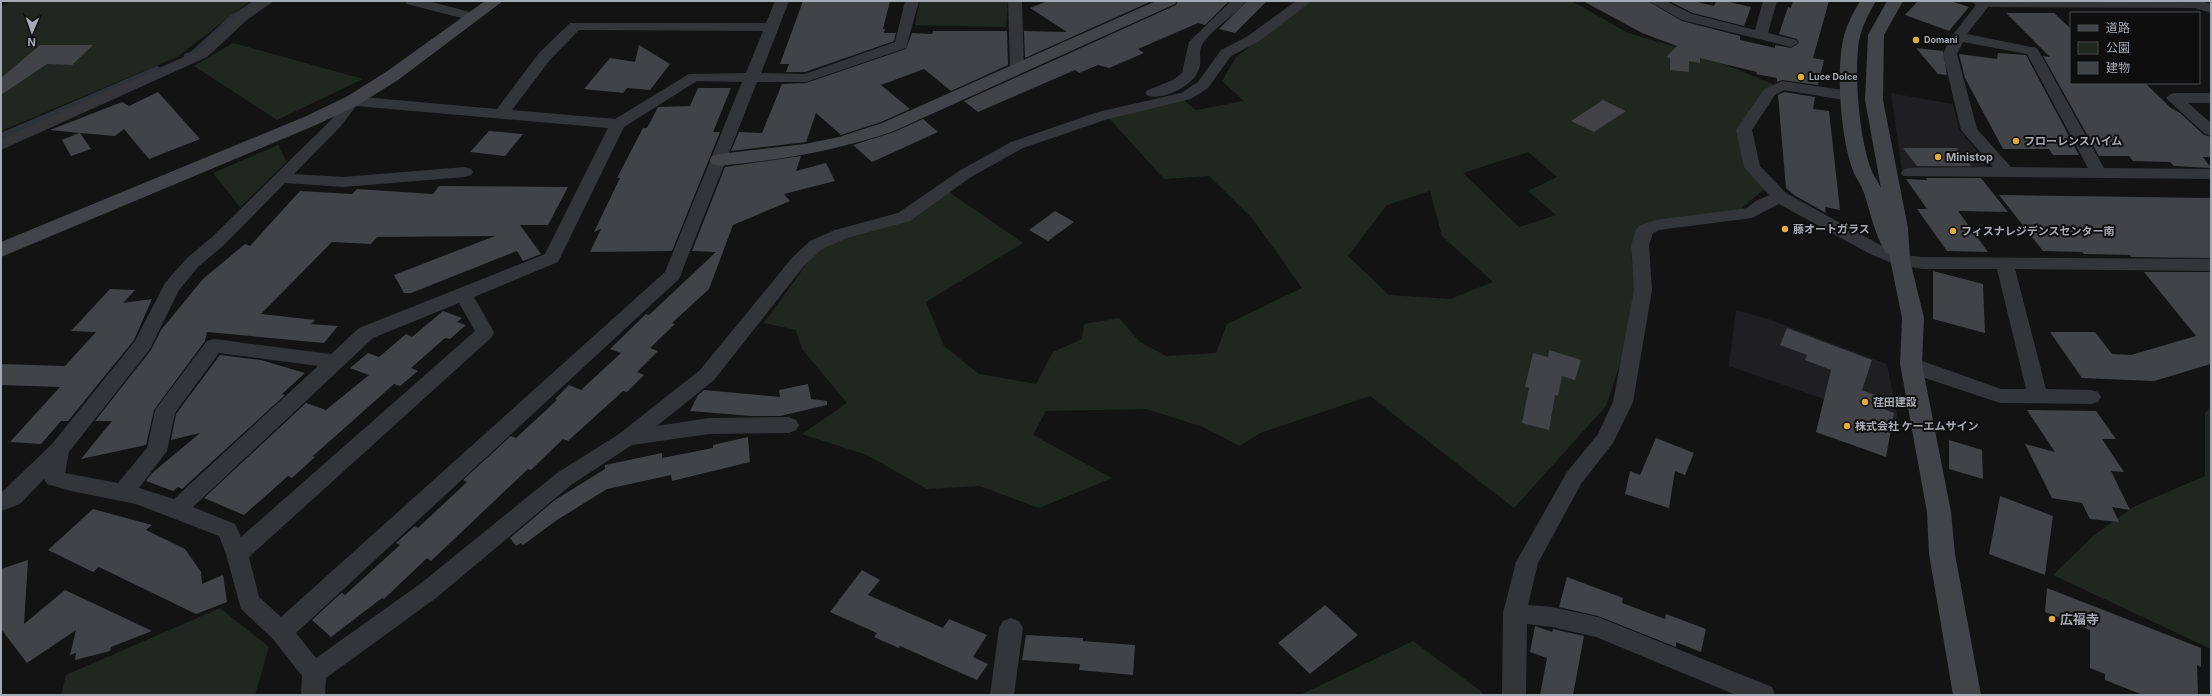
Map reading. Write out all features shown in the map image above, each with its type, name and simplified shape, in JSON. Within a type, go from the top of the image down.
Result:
[{"type":"street","points":[[1,145],[202,54],[243,16],[267,1]]},
{"type":"street","points":[[412,1],[473,17]]},
{"type":"street","points":[[4,242],[310,121],[352,101],[392,76],[495,1]]},
{"type":"street","points":[[281,632],[673,274],[720,160],[782,1]]},
{"type":"street","points":[[177,509],[337,362],[366,333],[552,258],[618,124],[694,77],[806,78],[901,45],[912,1]]},
{"type":"street","points":[[1015,1],[1017,69]]},
{"type":"street","points":[[720,160],[791,154],[851,141],[888,127],[1169,1]]},
{"type":"street","points":[[1084,121],[1094,108],[1171,88],[1182,82],[1190,75],[1193,65],[1193,48],[1196,42],[1239,1]]},
{"type":"street","points":[[314,673],[428,591],[564,479],[626,439],[675,402],[707,375],[798,262],[816,245],[841,234],[904,217],[965,174],[1017,145],[1084,121],[1186,96],[1203,85],[1226,53],[1253,39],[1305,1]]},
{"type":"street","points":[[1656,1],[1687,16],[1790,43]]},
{"type":"street","points":[[1760,35],[1770,1]]},
{"type":"street","points":[[1868,1],[1857,21],[1851,40],[1849,59],[1850,96],[1861,167],[1874,193],[1884,234],[1900,260]]},
{"type":"street","points":[[1896,1],[1876,36],[1874,100],[1898,228],[1900,260],[1913,318],[1911,364],[1937,504],[1942,554],[1967,695]]},
{"type":"street","points":[[2006,172],[1969,130],[1950,54],[1958,37],[1981,2],[2196,4],[2211,9]]},
{"type":"street","points":[[502,113],[531,70],[553,45],[575,26],[772,27]]},
{"type":"street","points":[[1958,37],[2032,51],[2099,173]]},
{"type":"street","points":[[1850,96],[1782,86],[1769,92],[1744,130],[1752,166],[1780,197],[1876,250],[1900,260],[1922,263],[2211,264]]},
{"type":"street","points":[[2211,98],[2174,98],[2211,131]]},
{"type":"street","points":[[352,101],[618,124]]},
{"type":"street","points":[[1,502],[12,498],[59,450],[143,344],[171,287],[193,262],[218,241],[336,123],[352,101]]},
{"type":"street","points":[[281,178],[343,182],[465,172]]},
{"type":"street","points":[[1908,173],[2006,172],[2211,174]]},
{"type":"street","points":[[1514,695],[1515,613],[1527,562],[1574,478],[1606,438],[1623,402],[1643,290],[1640,245],[1645,230],[1655,225],[1752,212],[1762,205],[1780,197]]},
{"type":"street","points":[[2004,263],[2038,396]]},
{"type":"street","points":[[237,554],[484,332],[463,294]]},
{"type":"street","points":[[123,492],[157,451],[165,411],[214,346],[337,362]]},
{"type":"street","points":[[1911,364],[2000,396],[2091,397]]},
{"type":"street","points":[[626,439],[709,426],[789,425]]},
{"type":"street","points":[[59,450],[54,478],[73,485],[123,492],[177,509],[227,530],[237,554],[249,602],[281,632],[314,673],[313,695]]},
{"type":"street","points":[[1515,613],[1552,618],[1598,627],[1763,695]]},
{"type":"street","points":[[1002,695],[1011,628]]},
{"type":"shaded area","points":[[1891,93],[1953,104],[1959,129],[1991,169],[1902,170]]},
{"type":"shaded area","points":[[1736,310],[1771,320],[1887,364],[1899,425],[1729,366]]},
{"type":"green space","points":[[11,1],[250,1],[177,57],[1,131],[1,7]]},
{"type":"green space","points":[[920,1],[1008,1],[1006,27],[915,25]]},
{"type":"green space","points":[[1312,1],[1572,1],[1628,33],[1694,52],[1773,84],[1745,121],[1764,189],[1741,209],[1659,220],[1631,250],[1635,297],[1631,331],[1606,406],[1514,508],[1370,396],[1260,433],[1240,446],[1203,427],[1146,409],[1046,411],[1033,435],[1112,478],[1039,508],[980,486],[927,489],[867,455],[802,434],[847,403],[802,349],[796,330],[764,323],[819,247],[906,219],[949,192],[1023,243],[926,302],[944,346],[979,374],[1036,384],[1053,352],[1082,339],[1084,324],[1119,318],[1140,342],[1166,356],[1216,353],[1227,324],[1302,288],[1252,218],[1209,176],[1164,179],[1109,118],[1183,100],[1196,110],[1244,101],[1222,81],[1236,57]],"holes":[[[1528,152],[1557,177],[1528,191],[1556,215],[1519,227],[1463,173]],[[1430,191],[1442,236],[1493,282],[1450,299],[1389,295],[1348,256],[1387,205]]]},
{"type":"green space","points":[[233,43],[363,79],[277,120],[194,66]]},
{"type":"green space","points":[[278,145],[287,162],[240,207],[213,173]]},
{"type":"green space","points":[[2211,407],[2211,649],[2053,575],[2093,536],[2135,506],[2205,476],[2205,413]]},
{"type":"green space","points":[[220,608],[269,647],[255,695],[61,695],[66,675]]},
{"type":"green space","points":[[1413,641],[1482,692],[1482,695],[1300,695]]},
{"type":"building","points":[[803,1],[890,1],[883,29],[885,29],[884,33],[896,33],[894,41],[805,72],[786,72],[789,64],[780,64]]},
{"type":"building","points":[[1048,1],[1152,1],[1025,58],[1024,31],[1067,32],[1030,8]]},
{"type":"building","points":[[1178,1],[1229,1],[1205,25],[1198,23],[1138,49],[1144,53],[1109,68],[1098,65],[1079,73],[1075,70],[978,112],[964,101],[1176,5]]},
{"type":"building","points":[[1247,1],[1267,1],[1235,33],[1219,29]]},
{"type":"building","points":[[1583,1],[1648,1],[1682,21],[1740,36],[1740,40],[1775,48],[1775,45],[1791,48],[1799,43],[1797,39],[1779,34],[1788,7],[1791,8],[1793,1],[1829,1],[1813,58],[1824,60],[1818,85],[1782,80],[1777,82],[1777,78],[1756,74],[1757,72],[1700,58],[1700,63],[1689,61],[1689,72],[1670,70],[1670,58],[1666,57],[1677,46],[1642,33]]},
{"type":"building","points":[[1669,1],[1693,1],[1714,6],[1716,1],[1725,1],[1751,7],[1744,26],[1693,13]]},
{"type":"building","points":[[1918,1],[1950,1],[1969,7],[1949,31],[1905,15]]},
{"type":"building","points":[[2006,13],[2054,13],[2070,28],[2070,84],[2146,84],[2171,108],[2180,113],[2204,135],[2211,137],[2211,157],[2203,157],[2211,168],[2174,166],[2170,162],[2133,161],[2129,156],[2099,156],[2043,56],[2050,57]]},
{"type":"building","points":[[933,31],[1007,31],[1008,65],[951,91],[924,69],[881,85],[910,109],[881,122],[841,135],[816,113],[806,142],[731,151],[739,132],[762,133],[782,84],[806,83],[906,49],[912,33],[932,34]]},
{"type":"building","points":[[40,45],[93,45],[72,65],[47,64],[1,95],[1,78]]},
{"type":"building","points":[[639,45],[670,64],[650,90],[627,88],[623,93],[584,89],[610,58],[635,62]]},
{"type":"building","points":[[1916,48],[1943,51],[1947,75],[1938,74]]},
{"type":"building","points":[[1998,53],[2026,55],[2079,155],[2053,155],[2049,149],[2003,149],[1965,78],[1959,54],[1997,59]]},
{"type":"building","points":[[698,88],[731,88],[713,132],[720,132],[672,251],[590,252],[601,229],[594,232],[620,178],[617,178],[643,128],[647,128],[658,107],[690,106]]},
{"type":"building","points":[[158,92],[200,139],[149,159],[124,129],[115,136],[80,133],[91,149],[71,156],[62,140],[79,133],[50,130],[122,102],[129,106]]},
{"type":"building","points":[[1784,92],[1815,97],[1813,109],[1829,111],[1840,210],[1825,207],[1826,213],[1794,195],[1786,188],[1778,95]]},
{"type":"building","points":[[1603,100],[1626,111],[1594,132],[1571,121]]},
{"type":"building","points":[[923,119],[938,132],[872,162],[853,145],[894,132]]},
{"type":"building","points":[[489,131],[523,134],[505,156],[470,152]]},
{"type":"building","name":"Ministop","points":[[1903,148],[1957,148],[1971,166],[1917,166]]},
{"type":"building","points":[[801,156],[796,171],[826,163],[835,181],[784,194],[790,201],[733,225],[709,289],[672,323],[675,324],[650,348],[658,351],[637,372],[644,375],[627,392],[623,391],[568,441],[563,439],[531,470],[528,469],[431,561],[427,558],[384,599],[382,598],[331,637],[312,620],[338,596],[342,593],[345,595],[400,545],[396,543],[415,526],[418,528],[467,482],[463,480],[511,436],[516,438],[557,400],[555,399],[569,385],[581,390],[621,353],[610,349],[646,314],[649,315],[716,252],[692,251],[725,167]]},
{"type":"building","name":"フィスナレジデンスセンター南","points":[[1926,178],[1981,178],[2008,212],[1958,211],[1988,252],[1947,251],[1917,209],[1927,209],[1906,179],[1927,180]]},
{"type":"building","points":[[439,186],[568,187],[548,225],[520,225],[541,254],[523,261],[517,251],[411,293],[404,293],[394,275],[495,236],[377,237],[371,244],[332,242],[261,314],[315,320],[311,324],[338,326],[324,343],[207,332],[205,341],[154,410],[146,445],[81,459],[112,421],[95,421],[151,350],[161,330],[203,279],[245,244],[250,246],[300,191],[352,194],[357,189],[433,194]]},
{"type":"building","points":[[1999,195],[2211,198],[2211,258],[2131,257],[2130,255],[2043,251]]},
{"type":"building","points":[[1055,211],[1074,222],[1048,241],[1029,230]]},
{"type":"building","points":[[1933,271],[1983,284],[1985,333],[1933,319]]},
{"type":"building","points":[[2144,272],[2211,272],[2211,364],[2154,381],[2082,378],[2050,332],[2095,332],[2112,354],[2131,355],[2196,336]]},
{"type":"building","points":[[110,289],[135,290],[123,303],[152,299],[134,340],[68,421],[61,421],[41,444],[10,442],[60,387],[1,385],[1,364],[65,366],[96,332],[71,331]]},
{"type":"building","points":[[443,311],[462,318],[457,322],[466,325],[450,339],[445,338],[411,368],[418,371],[400,386],[394,384],[313,456],[315,457],[292,478],[288,476],[244,515],[204,498],[306,403],[326,410],[369,375],[350,368],[368,353],[379,357],[406,334],[412,337]]},
{"type":"building","points":[[1787,328],[1872,360],[1862,390],[1885,399],[1882,408],[1894,413],[1886,457],[1816,432],[1831,370],[1805,360],[1807,355],[1780,345]]},
{"type":"building","points":[[1549,350],[1581,360],[1575,380],[1562,376],[1558,396],[1555,395],[1549,430],[1522,423],[1529,388],[1525,387],[1533,353],[1548,357]]},
{"type":"building","points":[[220,355],[261,360],[305,373],[282,394],[285,395],[182,489],[178,487],[173,491],[146,481],[152,473],[200,433],[171,440],[176,414]]},
{"type":"building","points":[[808,384],[811,399],[827,401],[827,405],[780,416],[751,416],[690,411],[698,395],[704,390],[780,397],[779,390]]},
{"type":"building","points":[[2027,410],[2096,411],[2116,439],[2102,439],[2124,472],[2111,471],[2130,510],[2112,507],[2119,522],[2090,519],[2082,503],[2052,498],[2025,444],[2055,452]]},
{"type":"building","points":[[748,437],[750,462],[672,481],[671,475],[607,489],[557,520],[523,545],[521,543],[516,546],[510,538],[555,500],[605,469],[605,465],[662,453],[662,458],[713,448],[713,445]]},
{"type":"building","points":[[1656,438],[1694,453],[1685,475],[1675,471],[1669,508],[1625,494],[1630,471],[1640,475]]},
{"type":"building","points":[[1949,440],[1982,450],[1983,479],[1949,469]]},
{"type":"building","points":[[2000,496],[2053,516],[2045,575],[1989,554]]},
{"type":"building","points":[[93,509],[152,525],[146,530],[185,549],[201,572],[202,584],[223,575],[227,602],[196,614],[99,567],[93,572],[48,550]]},
{"type":"building","points":[[28,560],[24,624],[65,590],[152,631],[111,647],[110,651],[75,660],[76,653],[70,655],[76,630],[27,663],[1,629],[1,569]]},
{"type":"building","points":[[862,570],[880,580],[868,595],[943,628],[949,619],[987,635],[973,657],[988,664],[977,680],[900,646],[899,648],[874,637],[877,633],[830,612]]},
{"type":"building","points":[[1567,577],[1623,598],[1622,603],[1665,619],[1666,614],[1706,629],[1701,652],[1676,642],[1676,647],[1598,616],[1559,607]]},
{"type":"building","points":[[2047,588],[2201,648],[2201,667],[2197,665],[2198,695],[2143,695],[2105,680],[2105,674],[2090,668],[2090,630],[2045,612]]},
{"type":"building","points":[[1325,605],[1358,635],[1310,674],[1278,643]]},
{"type":"building","points":[[1535,626],[1552,632],[1553,629],[1584,636],[1573,695],[1540,695],[1547,658],[1530,652]]},
{"type":"building","points":[[1026,635],[1083,638],[1083,641],[1135,645],[1133,675],[1079,670],[1080,664],[1022,660]]},
{"type":"waterway","points":[[187,56],[193,54],[232,18],[259,1]]},
{"type":"waterway","points":[[1,136],[157,69]]},
{"type":"place","name":"Domani","points":[[1916,40]]},
{"type":"place","name":"Luce Dolce","points":[[1801,77]]},
{"type":"place","name":"フローレンスハイム","points":[[2016,141]]},
{"type":"place","name":"Ministop","points":[[1938,157]]},
{"type":"place","name":"藤オートガラス","points":[[1785,229]]},
{"type":"place","name":"フィスナレジデンスセンター南","points":[[1953,231]]},
{"type":"place","name":"荏田建設","points":[[1865,402]]},
{"type":"place","name":"株式会社 ケーエムサイン","points":[[1847,426]]},
{"type":"place","name":"広福寺","points":[[2052,619]]}]
